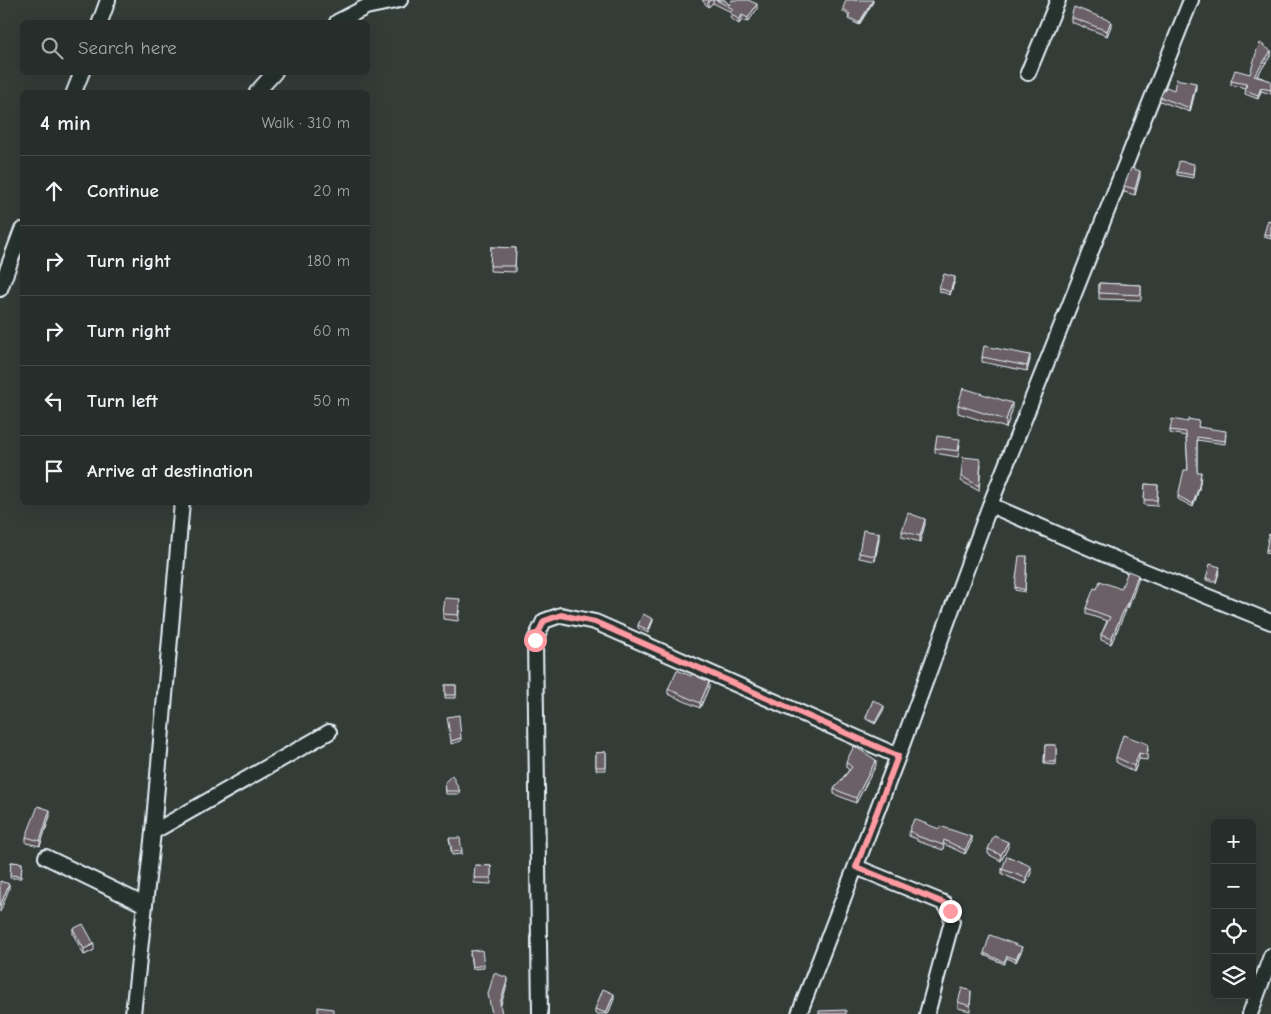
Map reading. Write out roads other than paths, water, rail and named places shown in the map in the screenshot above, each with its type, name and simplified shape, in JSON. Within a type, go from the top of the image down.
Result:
[{"type":"street","points":[[101,20],[108,0]]},
{"type":"street","points":[[340,20],[366,7],[400,0]]},
{"type":"street","points":[[1028,73],[1058,0]]},
{"type":"street","points":[[799,1014],[898,756],[990,505],[1191,0]]},
{"type":"street","points":[[75,90],[81,75]]},
{"type":"street","points":[[259,90],[272,75]]},
{"type":"street","points":[[0,289],[20,235]]},
{"type":"street","points":[[133,1014],[153,832],[182,505]]},
{"type":"street","points":[[990,505],[1127,564],[1271,622]]},
{"type":"street","points":[[540,1014],[535,640],[544,621],[561,615],[595,622],[898,756]]},
{"type":"street","points":[[153,832],[329,732]]},
{"type":"street","points":[[46,857],[145,906]]},
{"type":"street","points":[[856,867],[944,903],[950,911],[952,920],[927,1014]]},
{"type":"street","points":[[1250,1014],[1271,956]]}]
